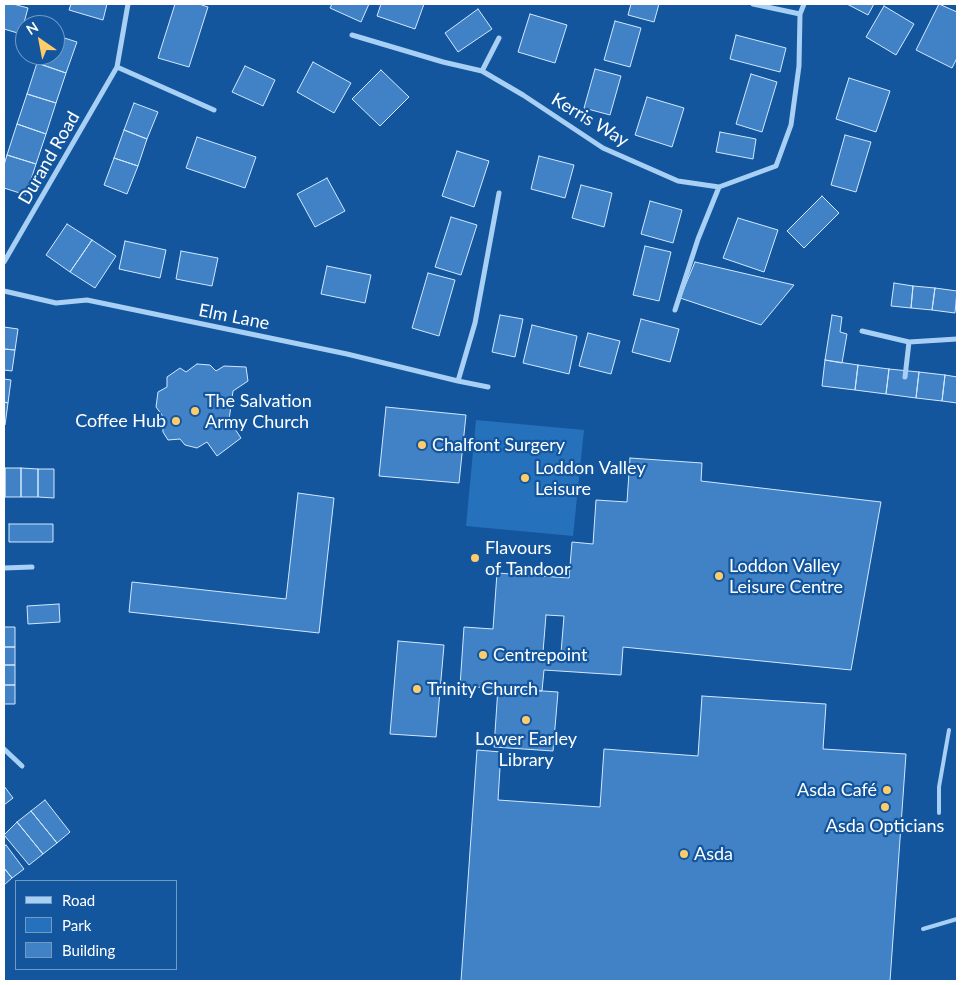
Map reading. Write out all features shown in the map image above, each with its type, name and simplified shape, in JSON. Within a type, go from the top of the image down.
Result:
[{"type":"street","name":"Durand Road","points":[[4,262],[117,67],[128,4]]},
{"type":"street","points":[[753,4],[800,14]]},
{"type":"street","name":"Kerris Way","points":[[352,35],[482,72],[523,95],[603,148],[678,180],[719,187],[776,166],[791,125],[800,66],[800,14],[804,4]]},
{"type":"street","points":[[482,72],[499,38]]},
{"type":"street","points":[[117,67],[214,110]]},
{"type":"street","points":[[675,310],[698,239],[719,187]]},
{"type":"street","points":[[458,382],[475,323],[499,193]]},
{"type":"street","name":"Elm Lane","points":[[4,291],[56,304],[87,300],[347,354],[458,382],[488,387]]},
{"type":"street","points":[[862,331],[908,342],[957,339]]},
{"type":"street","points":[[905,377],[908,342]]},
{"type":"street","points":[[4,568],[32,567]]},
{"type":"street","points":[[4,749],[22,766]]},
{"type":"lane","points":[[939,812],[939,787],[949,730]]},
{"type":"lane","points":[[923,929],[957,919]]},
{"type":"green space","name":"Loddon Valley Leisure","points":[[476,420],[584,430],[573,536],[466,526]]},
{"type":"building","points":[[4,4],[28,8],[26,15],[15,15],[15,32],[4,29]]},
{"type":"building","points":[[71,4],[107,4],[103,20],[69,10]]},
{"type":"building","points":[[175,4],[199,4],[208,7],[189,67],[158,58]]},
{"type":"building","points":[[332,4],[369,4],[361,22],[330,8]]},
{"type":"building","points":[[381,4],[424,4],[415,29],[377,16]]},
{"type":"building","points":[[631,4],[659,4],[654,22],[628,15]]},
{"type":"building","points":[[847,4],[874,4],[868,15]]},
{"type":"building","points":[[939,4],[957,12],[957,58],[952,68],[916,50]]},
{"type":"building","points":[[884,6],[914,24],[896,55],[866,37]]},
{"type":"building","points":[[478,9],[492,29],[458,52],[445,33]]},
{"type":"building","points":[[530,14],[567,25],[555,63],[518,52]]},
{"type":"building","points":[[615,21],[641,28],[630,67],[604,60]]},
{"type":"building","points":[[736,35],[786,48],[780,72],[730,59]]},
{"type":"building","points":[[65,38],[77,42],[66,73],[43,65],[65,65]]},
{"type":"building","points":[[313,62],[351,83],[334,113],[297,92]]},
{"type":"building","points":[[36,65],[43,65],[66,73],[56,103],[27,94]]},
{"type":"building","points":[[245,66],[275,80],[263,106],[232,92]]},
{"type":"building","points":[[595,69],[621,76],[610,115],[584,108]]},
{"type":"building","points":[[381,70],[409,97],[380,126],[352,99]]},
{"type":"building","points":[[751,74],[777,82],[762,132],[736,124]]},
{"type":"building","points":[[849,78],[890,91],[876,132],[836,119]]},
{"type":"building","points":[[27,94],[56,103],[46,134],[17,124]]},
{"type":"building","points":[[647,97],[684,108],[672,147],[635,135]]},
{"type":"building","points":[[134,103],[158,112],[147,139],[124,130]]},
{"type":"building","points":[[17,124],[46,134],[36,164],[7,155]]},
{"type":"building","points":[[124,130],[147,139],[138,166],[114,158]]},
{"type":"building","points":[[720,132],[756,139],[753,159],[716,152]]},
{"type":"building","points":[[845,135],[871,142],[856,192],[831,185]]},
{"type":"building","points":[[197,137],[256,157],[245,188],[186,168]]},
{"type":"building","points":[[457,151],[489,161],[474,207],[442,196]]},
{"type":"building","points":[[7,155],[36,164],[26,195],[4,188],[4,165]]},
{"type":"building","points":[[539,156],[574,165],[565,198],[531,189]]},
{"type":"building","points":[[114,158],[138,166],[127,194],[104,185]]},
{"type":"building","points":[[327,178],[345,211],[315,227],[297,194]]},
{"type":"building","points":[[581,185],[612,193],[604,227],[572,218]]},
{"type":"building","points":[[822,196],[839,213],[804,248],[787,231]]},
{"type":"building","points":[[650,201],[682,210],[673,243],[641,234]]},
{"type":"building","points":[[451,217],[477,225],[461,275],[435,267]]},
{"type":"building","points":[[738,218],[778,230],[764,272],[723,258]]},
{"type":"building","points":[[67,224],[92,240],[70,272],[46,255]]},
{"type":"building","points":[[92,240],[116,256],[95,288],[70,272]]},
{"type":"building","points":[[125,241],[166,250],[160,278],[119,269]]},
{"type":"building","points":[[645,246],[671,252],[659,301],[633,295]]},
{"type":"building","points":[[181,251],[218,258],[212,286],[176,279]]},
{"type":"building","points":[[695,262],[794,285],[761,325],[680,298]]},
{"type":"building","points":[[327,266],[371,275],[365,303],[321,294]]},
{"type":"building","points":[[428,273],[455,280],[439,336],[412,328]]},
{"type":"building","points":[[894,283],[913,286],[911,308],[891,306]]},
{"type":"building","points":[[913,286],[935,288],[932,310],[911,308]]},
{"type":"building","points":[[935,288],[957,291],[955,313],[932,310]]},
{"type":"building","points":[[500,315],[523,319],[515,357],[492,352]]},
{"type":"building","points":[[832,315],[842,317],[840,332],[847,334],[842,363],[825,360]]},
{"type":"building","points":[[641,319],[679,329],[670,362],[632,352]]},
{"type":"building","points":[[532,325],[577,336],[569,374],[523,363]]},
{"type":"building","points":[[4,327],[18,329],[15,350],[4,349]]},
{"type":"building","points":[[588,333],[620,341],[611,374],[579,366]]},
{"type":"building","points":[[4,349],[15,350],[12,371],[4,370]]},
{"type":"building","points":[[825,360],[858,365],[855,390],[822,386]]},
{"type":"building","name":"The Salvation Army Church","points":[[197,364],[210,365],[216,371],[224,366],[246,367],[248,381],[233,391],[229,420],[241,438],[217,456],[207,442],[197,448],[185,445],[180,439],[168,440],[163,432],[162,415],[156,407],[158,392],[167,387],[167,377],[180,368],[186,372]]},
{"type":"building","points":[[858,365],[889,369],[886,394],[855,390]]},
{"type":"building","points":[[889,369],[919,372],[916,398],[886,394]]},
{"type":"building","points":[[919,372],[945,375],[942,401],[916,398]]},
{"type":"building","points":[[945,375],[957,377],[957,403],[942,401]]},
{"type":"building","points":[[4,379],[11,380],[8,403],[4,402]]},
{"type":"building","points":[[4,402],[8,403],[5,425],[4,425]]},
{"type":"building","name":"Chalfont Surgery","points":[[386,407],[466,415],[459,483],[379,476]]},
{"type":"building","name":"Loddon Valley Leisure Centre","points":[[630,458],[702,463],[701,481],[881,502],[851,670],[623,647],[621,675],[544,670],[542,691],[460,686],[464,627],[493,629],[497,573],[569,578],[572,542],[593,544],[596,500],[627,502]],"holes":[[[546,615],[564,616],[561,653],[543,652]]]},
{"type":"building","points":[[5,468],[5,497],[4,497]]},
{"type":"building","points":[[5,468],[21,468],[21,497],[5,497]]},
{"type":"building","points":[[21,468],[38,469],[38,497],[21,497]]},
{"type":"building","points":[[38,469],[54,469],[54,498],[38,497]]},
{"type":"building","points":[[298,493],[334,498],[319,633],[129,612],[132,582],[286,599]]},
{"type":"building","points":[[9,524],[53,524],[53,542],[9,542]]},
{"type":"building","points":[[59,604],[60,622],[28,624],[27,606]]},
{"type":"building","points":[[4,627],[15,627],[15,647],[4,647]]},
{"type":"building","name":"Trinity Church","points":[[398,641],[444,645],[436,737],[390,734]]},
{"type":"building","points":[[4,647],[15,647],[15,665],[4,665]]},
{"type":"building","points":[[4,665],[15,665],[15,685],[4,685]]},
{"type":"building","points":[[4,685],[15,685],[15,704],[4,704]]},
{"type":"building","name":"Lower Earley Library","points":[[498,688],[558,692],[553,751],[494,747]]},
{"type":"building","name":"Asda","points":[[702,696],[826,704],[823,749],[906,754],[890,981],[461,981],[477,750],[501,752],[498,800],[600,807],[604,749],[698,756]]},
{"type":"building","points":[[4,786],[13,798],[4,805]]},
{"type":"building","points":[[45,800],[70,832],[57,843],[31,811]]},
{"type":"building","points":[[31,811],[57,843],[43,854],[17,822]]},
{"type":"building","points":[[17,822],[43,854],[29,865],[4,835]]},
{"type":"building","points":[[6,845],[24,869],[12,878],[4,868],[4,847]]},
{"type":"building","points":[[4,868],[12,878],[4,885]]},
{"type":"place","name":"The Salvation Army Church","points":[[195,411]]},
{"type":"place","name":"Coffee Hub","points":[[176,421]]},
{"type":"place","name":"Chalfont Surgery","points":[[422,445]]},
{"type":"place","name":"Loddon Valley Leisure","points":[[525,478]]},
{"type":"place","name":"Flavours of Tandoor","points":[[475,558]]},
{"type":"place","name":"Loddon Valley Leisure Centre","points":[[719,576]]},
{"type":"place","name":"Centrepoint","points":[[483,655]]},
{"type":"place","name":"Trinity Church","points":[[417,689]]},
{"type":"place","name":"Lower Earley Library","points":[[526,720]]},
{"type":"place","name":"Asda Café","points":[[887,790]]},
{"type":"place","name":"Asda Opticians","points":[[885,807]]},
{"type":"place","name":"Asda","points":[[684,854]]}]
